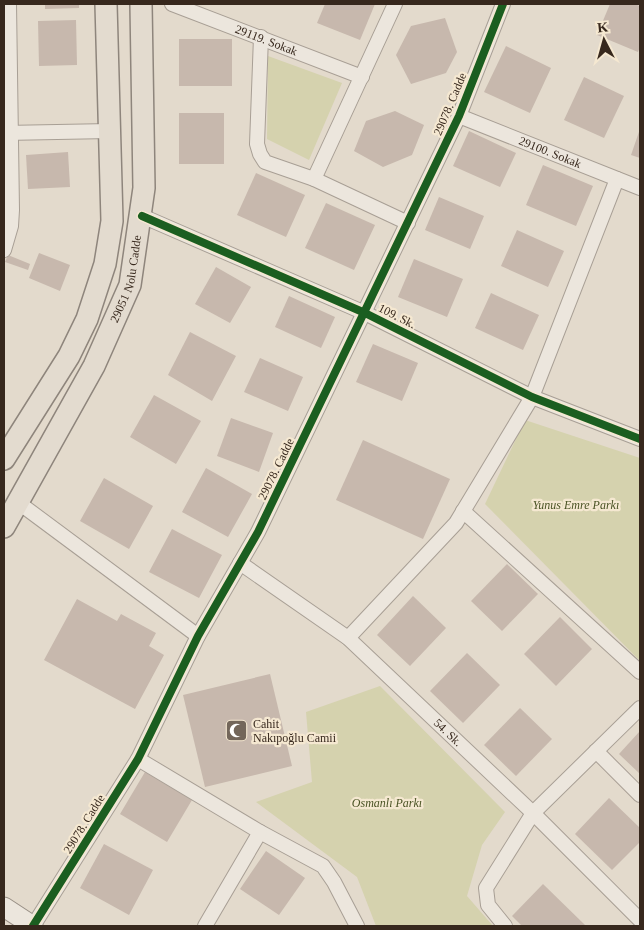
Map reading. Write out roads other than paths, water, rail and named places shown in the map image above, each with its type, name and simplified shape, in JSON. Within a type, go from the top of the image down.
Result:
[{"type":"main road","name":"29051 Nolu Cadde","points":[[4,459],[69,356],[99,289],[105,264],[112,221],[106,4]]},
{"type":"main road","name":"29051 Nolu Cadde","points":[[4,527],[94,366],[130,285],[142,216],[144,149],[141,4]]},
{"type":"street","points":[[4,250],[11,226],[7,40],[9,4]]},
{"type":"street","name":"29119. Sokak","points":[[172,4],[362,77]]},
{"type":"street","points":[[314,179],[395,4]]},
{"type":"street","name":"29078. Cadde","points":[[33,926],[138,759],[198,636],[258,532],[365,313],[458,116],[503,4]]},
{"type":"street","points":[[261,37],[257,144],[265,162],[314,179],[408,223]]},
{"type":"street","name":"29100. Sokak","points":[[458,116],[640,188]]},
{"type":"street","points":[[8,133],[110,131]]},
{"type":"street","points":[[348,638],[456,523],[532,397],[618,179]]},
{"type":"street","name":"109. Sk.","points":[[142,216],[365,313],[532,397],[640,439]]},
{"type":"street","points":[[19,503],[198,636]]},
{"type":"street","points":[[463,511],[640,672]]},
{"type":"street","name":"54. Sk.","points":[[240,563],[348,638],[533,813],[640,920]]},
{"type":"street","points":[[505,926],[488,904],[486,888],[533,813],[640,708]]},
{"type":"street","points":[[596,751],[640,795]]},
{"type":"street","points":[[138,759],[260,832],[323,866],[334,882],[357,926]]},
{"type":"street","points":[[205,926],[260,832]]},
{"type":"street","points":[[4,907],[33,926]]},
{"type":"place","name":"Cahit Nakıpoğlu Camii","points":[[237,731]]},
{"type":"park label","name":"Yunus Emre Parkı","points":[[576,505]]},
{"type":"park label","name":"Osmanlı Parkı","points":[[387,803]]}]
